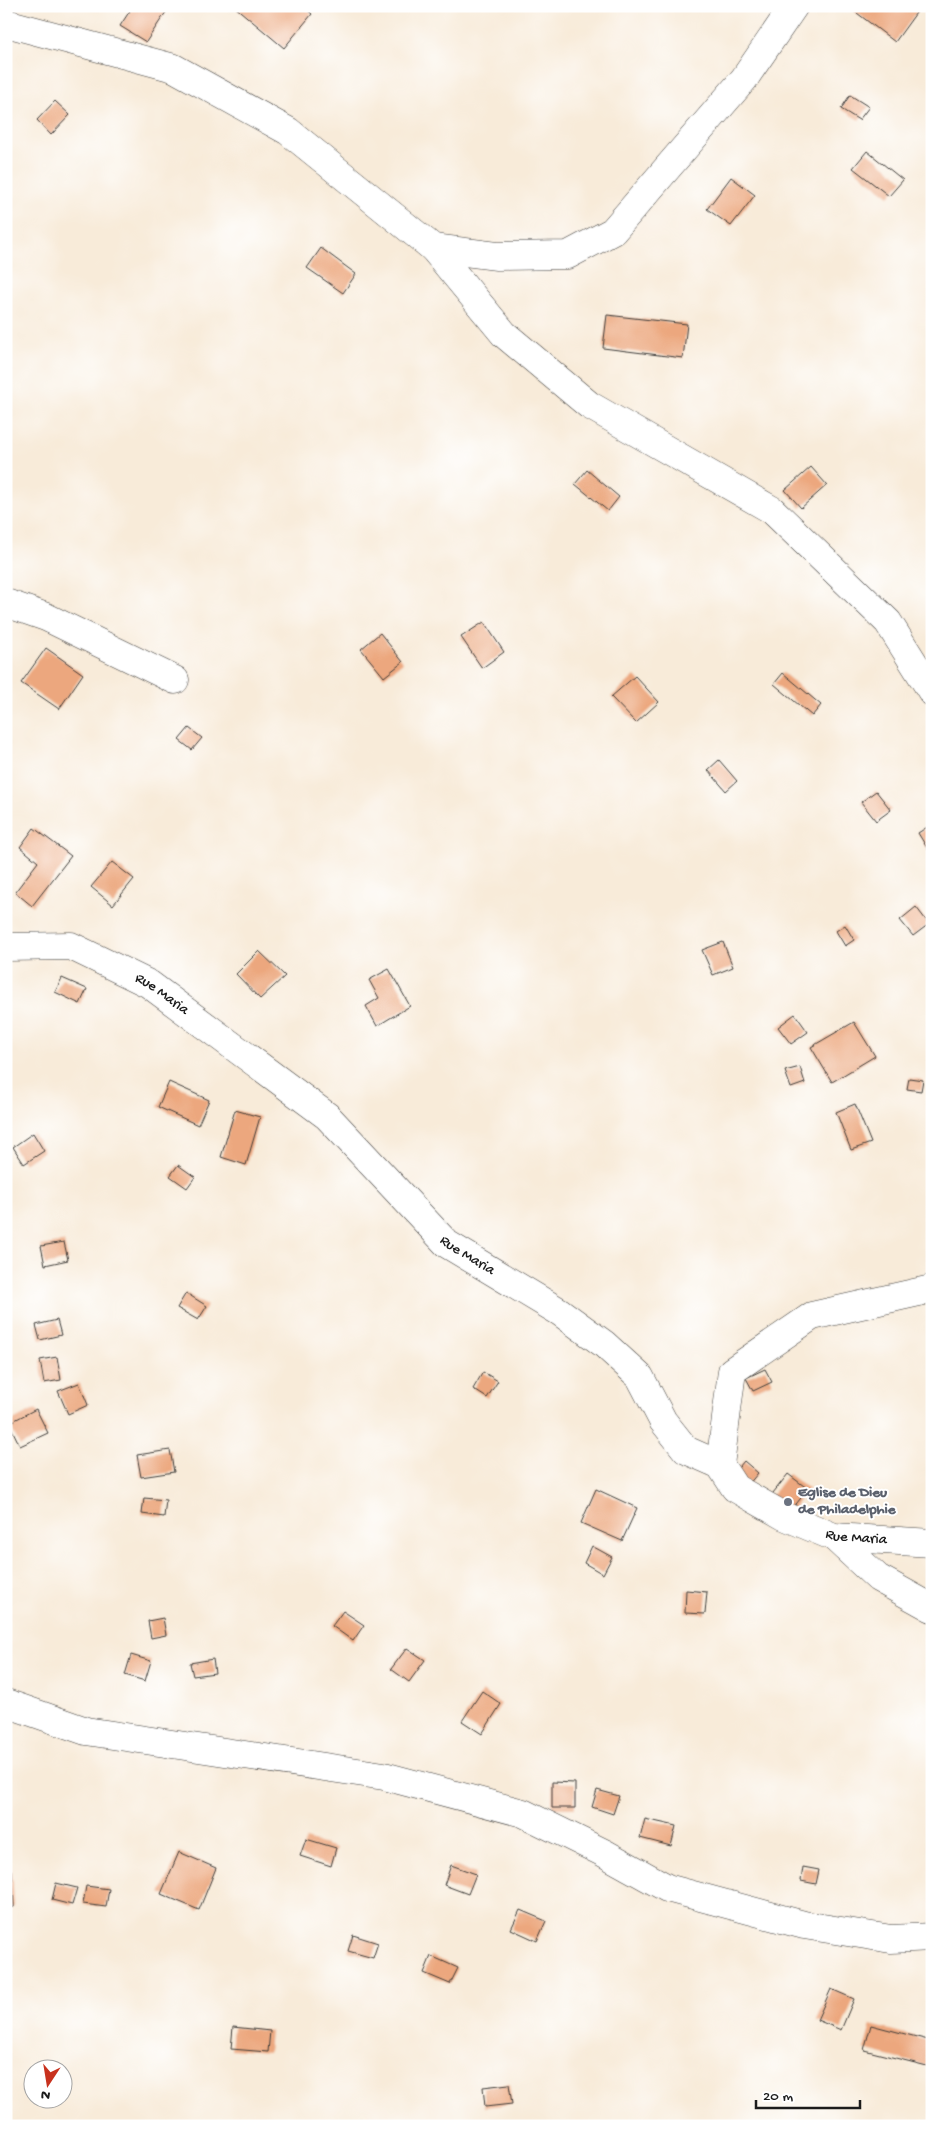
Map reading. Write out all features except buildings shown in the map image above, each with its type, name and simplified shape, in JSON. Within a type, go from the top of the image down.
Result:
[{"type":"street","points":[[433,248],[497,256],[568,255],[613,230],[744,79],[794,6]]},
{"type":"street","points":[[6,23],[174,68],[288,131],[433,248],[504,334],[589,405],[772,510],[888,622],[932,692]]},
{"type":"street","points":[[6,603],[46,617],[174,680]]},
{"type":"street","name":"Rue Maria","points":[[6,947],[71,946],[149,984],[327,1116],[447,1244],[560,1312],[604,1344],[640,1377],[663,1421],[686,1450],[720,1465],[735,1488],[784,1516],[834,1537],[932,1543]]},
{"type":"street","points":[[720,1465],[732,1371],[812,1316],[932,1289]]},
{"type":"street","points":[[834,1537],[878,1578],[932,1608]]},
{"type":"street","points":[[6,1704],[86,1731],[384,1776],[523,1813],[604,1853],[667,1888],[804,1926],[891,1939],[932,1937]]},
{"type":"place","name":"Eglise de Dieu de Philadelphie","points":[[788,1502]]}]
